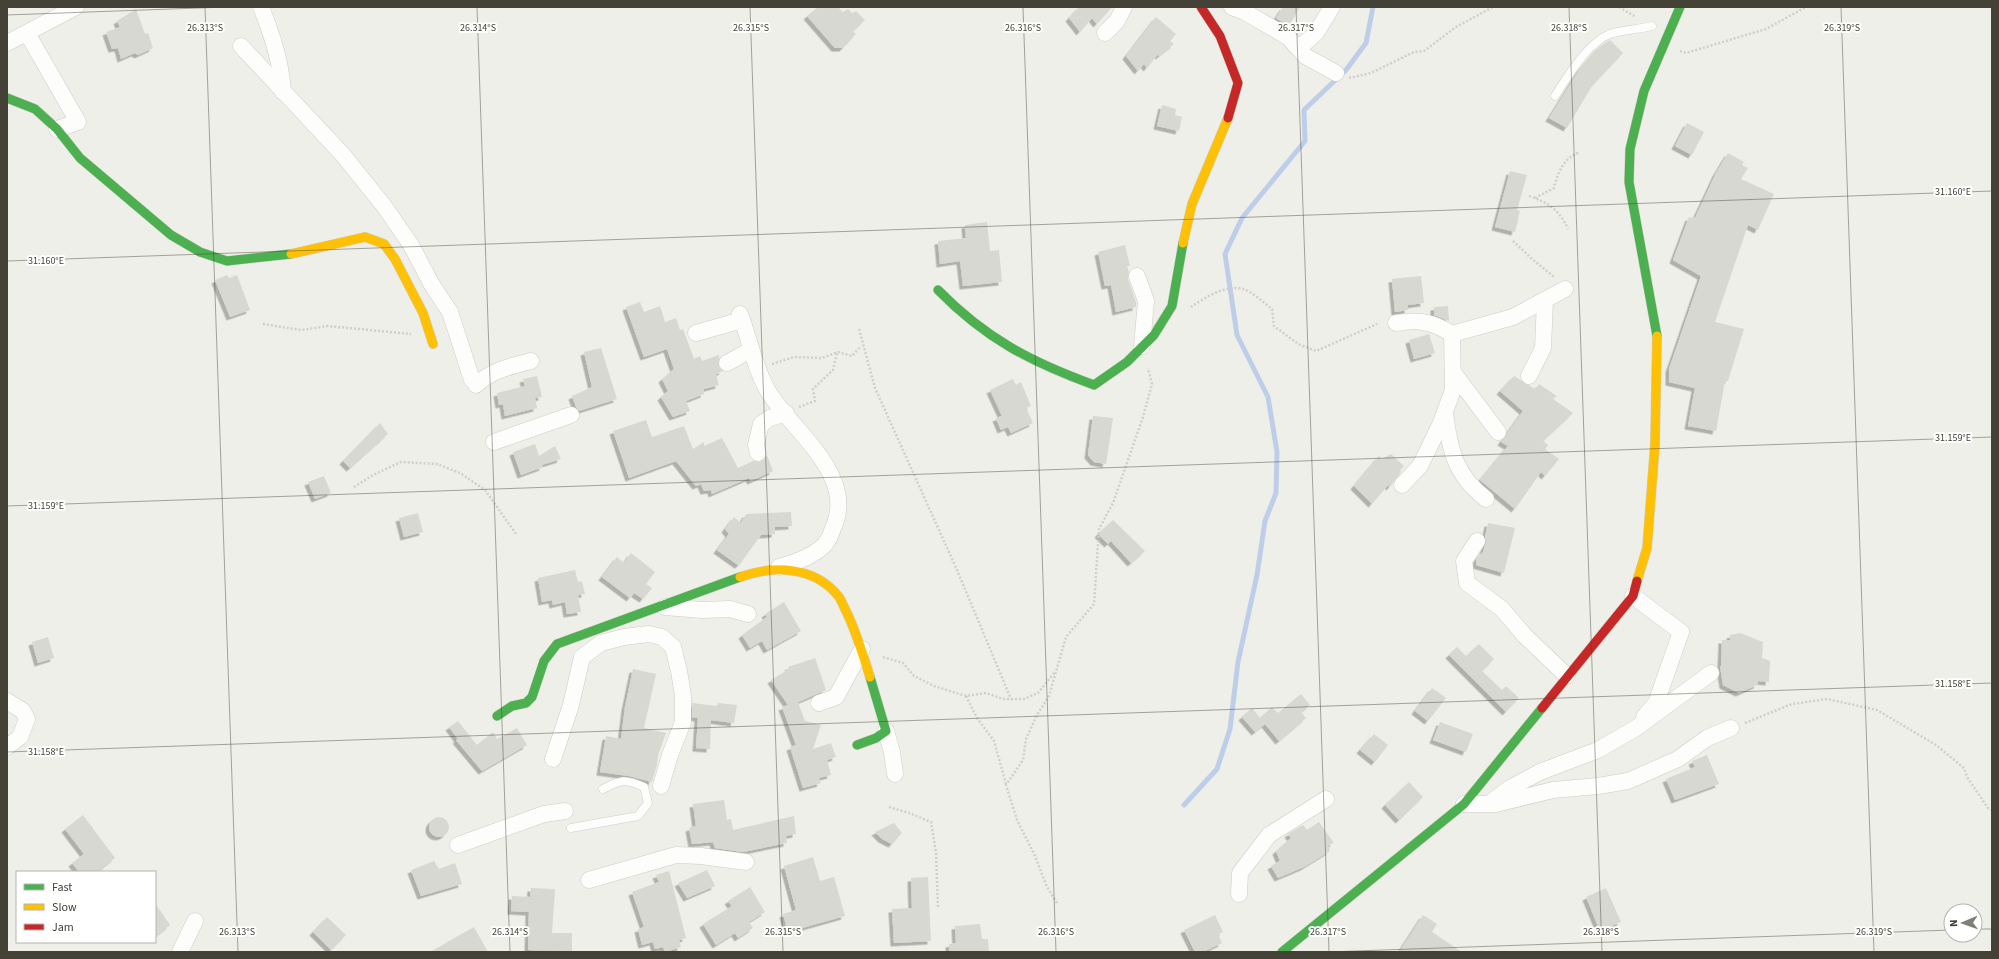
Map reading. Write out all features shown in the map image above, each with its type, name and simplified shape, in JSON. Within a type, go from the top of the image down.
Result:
[{"type":"street","points":[[7,43],[76,7]]},
{"type":"street","points":[[261,7],[274,38],[282,72],[283,92]]},
{"type":"street","points":[[1105,33],[1117,21],[1124,7]]},
{"type":"street","points":[[938,290],[960,314],[990,337],[1054,371],[1094,385],[1127,362],[1154,334],[1172,306],[1192,204],[1229,115],[1238,83],[1220,36],[1200,7]]},
{"type":"street","points":[[1232,7],[1245,12],[1288,37],[1305,56],[1336,73]]},
{"type":"street","points":[[1299,48],[1316,33],[1332,7]]},
{"type":"street","points":[[1282,952],[1464,804],[1633,596],[1647,548],[1655,444],[1657,333],[1629,182],[1630,149],[1644,91],[1665,46],[1680,7]]},
{"type":"street","points":[[27,33],[78,122],[57,129]]},
{"type":"street","points":[[241,46],[343,155],[384,206],[411,245],[432,285],[450,312],[474,382],[498,370],[532,361]]},
{"type":"street","points":[[7,98],[35,109],[57,129],[80,158],[171,235],[200,252],[227,261],[297,253],[365,237],[384,244],[395,259],[423,313],[433,344]]},
{"type":"street","points":[[1137,276],[1146,301],[1142,346]]},
{"type":"street","points":[[1396,323],[1413,320],[1442,328],[1452,334],[1513,317],[1545,300],[1561,284]]},
{"type":"street","points":[[1529,376],[1543,348],[1545,300]]},
{"type":"street","points":[[498,716],[512,706],[526,703],[532,697],[544,661],[557,644],[747,575],[794,563],[813,553],[828,541],[836,522],[837,515],[838,496],[832,474],[786,413],[768,392],[751,350],[741,317],[696,333]]},
{"type":"street","points":[[1402,485],[1420,466],[1445,412],[1453,390],[1452,334]]},
{"type":"street","points":[[727,363],[751,350]]},
{"type":"street","points":[[1453,372],[1498,432]]},
{"type":"street","points":[[1445,412],[1448,434],[1455,463],[1472,488],[1486,500]]},
{"type":"street","points":[[758,453],[756,445],[761,424],[770,418],[786,413]]},
{"type":"street","points":[[494,442],[571,415]]},
{"type":"street","points":[[1477,541],[1464,561],[1467,583],[1502,609],[1525,636],[1567,676]]},
{"type":"street","points":[[771,569],[801,572],[820,580],[839,597],[862,649],[892,752],[894,774]]},
{"type":"street","points":[[1633,596],[1681,632],[1656,702],[1636,728]]},
{"type":"street","points":[[656,607],[702,610],[730,609],[748,614]]},
{"type":"street","points":[[553,759],[571,706],[582,657],[600,643],[624,637],[649,634],[662,637],[673,647],[680,671],[683,696],[683,722],[670,755],[661,786]]},
{"type":"street","points":[[819,703],[836,697],[862,649]]},
{"type":"street","points":[[1489,804],[1510,788],[1540,772],[1598,750],[1636,728],[1711,673]]},
{"type":"street","points":[[7,701],[23,711],[27,719],[20,736],[7,747]]},
{"type":"street","points":[[1464,804],[1496,804],[1553,790],[1598,786],[1628,781],[1678,759],[1706,738],[1731,728]]},
{"type":"street","points":[[857,745],[876,738],[886,731]]},
{"type":"street","points":[[1239,894],[1240,873],[1269,836],[1326,799]]},
{"type":"street","points":[[458,845],[544,814],[566,811]]},
{"type":"street","points":[[589,880],[676,855],[701,856],[746,862]]},
{"type":"street","points":[[180,952],[195,921]]},
{"type":"lane","points":[[1555,96],[1580,60],[1600,40],[1613,33],[1652,26]]},
{"type":"lane","points":[[571,828],[638,816],[648,803],[644,787],[630,781],[617,781],[603,789]]},
{"type":"path","points":[[1336,73],[1352,79],[1372,73],[1414,52],[1424,51],[1456,27],[1493,7]]},
{"type":"path","points":[[1665,46],[1686,53],[1766,29],[1806,7]]},
{"type":"path","points":[[1535,198],[1554,188],[1557,175],[1565,161],[1580,152]]},
{"type":"path","points":[[1528,196],[1535,198],[1562,216],[1568,229]]},
{"type":"path","points":[[1513,241],[1561,284]]},
{"type":"path","points":[[1188,309],[1218,292],[1234,288],[1244,289],[1272,309],[1274,326],[1298,344],[1316,351],[1377,324]]},
{"type":"path","points":[[263,324],[301,330],[328,326],[417,334],[433,344]]},
{"type":"path","points":[[859,329],[875,388],[957,570],[990,653],[1011,699]]},
{"type":"path","points":[[758,369],[794,357],[822,358],[838,352],[852,356],[860,346]]},
{"type":"path","points":[[786,413],[815,401],[813,389],[834,370],[838,352]]},
{"type":"path","points":[[1006,785],[1023,760],[1026,739],[1037,714],[1049,696],[1066,637],[1094,604],[1099,529],[1113,503],[1143,417],[1152,384],[1146,362]]},
{"type":"path","points":[[354,487],[373,475],[400,462],[437,464],[460,473],[485,490],[516,534]]},
{"type":"path","points":[[878,655],[903,663],[914,676],[934,686],[966,696],[986,694],[1003,699],[1024,699],[1038,693],[1056,671]]},
{"type":"path","points":[[966,696],[977,718],[994,741],[1017,820],[1035,856],[1047,886],[1057,903]]},
{"type":"path","points":[[1731,728],[1792,704],[1827,699],[1877,710],[1936,745],[1964,768],[1967,777],[1988,808],[1992,810]]},
{"type":"path","points":[[889,807],[931,822],[936,853],[938,907]]},
{"type":"building","points":[[818,7],[838,7],[843,12],[848,9],[852,13],[856,11],[865,20],[853,31],[856,34],[843,48],[835,48],[807,16]]},
{"type":"building","points":[[1079,7],[1112,7],[1097,24],[1092,18],[1080,32],[1069,18]]},
{"type":"building","points":[[1283,7],[1300,7],[1289,26],[1276,18]]},
{"type":"building","points":[[136,9],[145,34],[148,33],[153,48],[138,55],[135,53],[121,59],[118,48],[112,49],[106,32],[120,27],[117,21]]},
{"type":"building","points":[[1156,17],[1176,34],[1170,41],[1174,44],[1159,56],[1158,54],[1147,68],[1144,64],[1138,71],[1126,56]]},
{"type":"building","points":[[1610,40],[1623,53],[1592,86],[1567,128],[1549,118],[1580,69],[1599,47]]},
{"type":"building","points":[[1162,105],[1176,109],[1175,115],[1182,117],[1179,131],[1157,126]]},
{"type":"building","points":[[1687,123],[1704,132],[1692,155],[1675,146]]},
{"type":"building","points":[[1728,153],[1744,162],[1742,165],[1748,168],[1741,179],[1774,194],[1758,230],[1748,225],[1715,322],[1744,329],[1728,381],[1725,381],[1716,431],[1688,426],[1695,388],[1669,382],[1669,369],[1701,276],[1673,260],[1689,217],[1695,218],[1716,173]]},
{"type":"building","points":[[1510,171],[1527,175],[1517,210],[1520,211],[1515,232],[1495,227]]},
{"type":"building","points":[[987,222],[990,251],[999,250],[1002,282],[963,286],[960,261],[940,264],[938,241],[966,238],[965,225]]},
{"type":"building","points":[[1125,245],[1130,266],[1127,266],[1129,272],[1128,279],[1136,302],[1136,307],[1116,312],[1111,285],[1105,286],[1098,252]]},
{"type":"building","points":[[227,275],[229,278],[237,275],[250,310],[230,317],[215,280]]},
{"type":"building","points":[[1421,276],[1424,303],[1408,305],[1408,310],[1395,312],[1392,279]]},
{"type":"building","points":[[640,302],[644,312],[660,306],[665,322],[676,318],[680,330],[683,329],[694,359],[700,356],[702,361],[719,355],[719,367],[723,371],[716,374],[719,385],[704,389],[704,394],[686,401],[690,411],[673,417],[661,397],[668,391],[662,379],[674,369],[667,349],[644,357],[626,307]]},
{"type":"building","points":[[1448,306],[1449,321],[1434,315],[1434,307]]},
{"type":"building","points":[[1429,334],[1435,353],[1414,359],[1409,340]]},
{"type":"building","points":[[601,348],[617,399],[579,411],[572,396],[592,387],[584,352]]},
{"type":"building","points":[[537,376],[542,397],[535,398],[537,408],[505,416],[503,404],[499,405],[497,393],[525,386],[523,379]]},
{"type":"building","points":[[1514,376],[1535,389],[1539,384],[1557,396],[1553,399],[1573,413],[1543,441],[1548,445],[1545,449],[1559,459],[1545,476],[1541,472],[1515,509],[1480,480],[1508,446],[1501,442],[1523,411],[1500,391]]},
{"type":"building","points":[[1013,379],[1016,385],[1021,382],[1031,406],[1026,408],[1033,423],[1011,433],[1008,427],[1001,430],[996,418],[1002,416],[990,390]]},
{"type":"building","points":[[1093,416],[1113,418],[1106,464],[1094,462],[1088,455]]},
{"type":"building","points":[[646,420],[652,437],[684,426],[693,449],[704,442],[704,446],[722,438],[738,468],[753,461],[761,462],[767,455],[773,471],[751,481],[749,478],[712,494],[711,490],[704,491],[701,484],[696,486],[676,461],[629,478],[613,431]]},
{"type":"building","points":[[380,423],[388,434],[350,468],[343,461]]},
{"type":"building","points":[[535,444],[539,456],[555,446],[561,459],[542,465],[543,467],[521,475],[513,452]]},
{"type":"building","points":[[1391,454],[1404,466],[1390,487],[1388,485],[1372,504],[1354,486],[1379,456],[1382,459]]},
{"type":"building","points":[[324,476],[331,493],[315,499],[308,482]]},
{"type":"building","points":[[791,512],[792,526],[775,527],[775,534],[761,535],[740,564],[738,565],[717,550],[729,534],[725,529],[734,517],[741,523],[746,514]]},
{"type":"building","points":[[418,513],[423,532],[404,537],[399,518]]},
{"type":"building","points":[[1113,520],[1145,551],[1131,563],[1111,541],[1108,544],[1098,534]]},
{"type":"building","points":[[1488,523],[1515,528],[1504,573],[1476,565],[1477,558],[1483,552],[1486,542],[1485,537]]},
{"type":"building","points":[[631,553],[655,572],[646,584],[652,588],[643,599],[634,593],[630,598],[602,577],[617,557],[624,563]]},
{"type":"building","points":[[575,570],[578,582],[582,581],[585,594],[578,595],[581,612],[567,614],[565,602],[553,605],[552,600],[542,602],[538,578]]},
{"type":"building","points":[[784,602],[801,631],[767,650],[762,641],[750,648],[742,635],[767,617],[765,614]]},
{"type":"building","points":[[1740,633],[1763,642],[1762,658],[1770,661],[1769,682],[1758,681],[1757,685],[1739,693],[1723,685],[1720,666],[1722,640],[1730,640],[1730,635]]},
{"type":"building","points":[[48,637],[54,658],[38,663],[32,642]]},
{"type":"building","points":[[1479,644],[1494,659],[1482,671],[1502,690],[1506,686],[1519,698],[1506,712],[1449,655],[1457,647],[1466,656]]},
{"type":"building","points":[[815,658],[826,690],[798,702],[805,721],[821,725],[813,749],[831,743],[836,757],[827,760],[831,775],[819,778],[821,783],[803,788],[790,747],[796,745],[782,707],[788,705],[771,680],[789,669],[788,667]]},
{"type":"building","points":[[633,669],[656,674],[644,728],[666,733],[658,755],[652,782],[629,776],[600,772],[606,736],[621,739],[625,707]]},
{"type":"building","points":[[1432,688],[1446,698],[1428,721],[1415,711]]},
{"type":"building","points":[[1301,694],[1310,705],[1301,712],[1306,718],[1279,741],[1265,724],[1255,732],[1242,717],[1252,708],[1260,718],[1272,707],[1278,713]]},
{"type":"building","points":[[692,703],[717,706],[718,703],[737,705],[734,723],[711,720],[710,749],[696,748],[698,718],[692,717]]},
{"type":"building","points":[[458,721],[477,745],[493,732],[497,739],[517,728],[527,745],[482,771],[456,740],[458,739],[449,727]]},
{"type":"building","points":[[1440,722],[1473,734],[1466,752],[1433,740]]},
{"type":"building","points":[[1374,734],[1388,745],[1375,762],[1360,750]]},
{"type":"building","points":[[1707,755],[1719,784],[1675,800],[1666,779],[1695,767],[1692,761]]},
{"type":"building","points":[[1409,782],[1423,797],[1399,820],[1385,805]]},
{"type":"building","points":[[724,800],[727,820],[731,819],[733,830],[794,816],[796,834],[786,836],[787,843],[743,852],[715,848],[713,842],[692,844],[689,828],[696,826],[693,804]]},
{"type":"building","points":[[83,815],[115,858],[98,871],[78,871],[72,863],[84,854],[65,829]]},
{"type":"building","points":[[439,817],[446,820],[449,827],[446,834],[439,837],[432,834],[429,827],[432,820]]},
{"type":"building","points":[[1319,822],[1334,843],[1328,845],[1330,851],[1304,867],[1278,878],[1271,866],[1280,861],[1276,851],[1291,838],[1288,834],[1303,825],[1307,830]]},
{"type":"building","points":[[894,823],[902,833],[892,844],[882,839],[875,832]]},
{"type":"building","points":[[813,857],[820,881],[834,877],[845,916],[788,932],[783,914],[796,910],[784,866]]},
{"type":"building","points":[[434,861],[439,869],[455,863],[462,884],[421,896],[411,870]]},
{"type":"building","points":[[707,870],[715,886],[687,898],[678,883]]},
{"type":"building","points":[[669,871],[686,938],[679,940],[681,947],[665,952],[663,947],[655,949],[653,942],[642,945],[638,929],[644,927],[632,892],[659,882],[656,875]]},
{"type":"building","points":[[928,877],[931,941],[894,943],[892,909],[912,908],[911,878]]},
{"type":"building","points":[[750,887],[765,912],[749,922],[753,928],[738,938],[735,933],[716,945],[703,924],[732,906],[728,901]]},
{"type":"building","points":[[531,888],[555,889],[552,933],[572,933],[572,951],[528,950],[529,912],[511,911],[512,896],[530,897]]},
{"type":"building","points":[[1606,888],[1621,922],[1600,931],[1586,897]]},
{"type":"building","points":[[156,904],[170,925],[156,936]]},
{"type":"building","points":[[1215,915],[1223,932],[1218,934],[1222,943],[1203,952],[1195,952],[1184,930]]},
{"type":"building","points":[[1423,915],[1437,924],[1432,932],[1462,952],[1399,952]]},
{"type":"building","points":[[327,917],[346,935],[331,950],[313,932]]},
{"type":"building","points":[[980,924],[982,939],[988,939],[989,952],[949,952],[949,944],[956,943],[955,926]]},
{"type":"building","points":[[474,927],[488,952],[430,952]]},
{"type":"waterway","points":[[1184,805],[1217,769],[1230,729],[1238,662],[1257,575],[1265,521],[1276,493],[1277,452],[1268,397],[1237,335],[1225,254],[1242,218],[1305,141],[1304,110],[1346,70],[1366,43],[1373,7]]},
{"type":"traffic: fast","points":[[1657,336],[1629,182],[1630,149],[1644,91],[1680,7]]},
{"type":"traffic: fast","points":[[7,98],[35,109],[57,129],[80,158],[171,235],[200,252],[227,261],[291,254]]},
{"type":"traffic: fast","points":[[938,290],[974,322],[992,336],[1010,347],[1030,358],[1094,385],[1127,362],[1154,335],[1172,306],[1183,243]]},
{"type":"traffic: fast","points":[[497,716],[512,706],[526,703],[532,697],[544,661],[557,644],[740,577]]},
{"type":"traffic: fast","points":[[857,745],[876,738],[886,731],[870,677]]},
{"type":"traffic: fast","points":[[1282,952],[1464,804],[1542,708]]},
{"type":"traffic: slow","points":[[1183,243],[1192,204],[1228,118]]},
{"type":"traffic: slow","points":[[291,254],[365,237],[384,244],[395,259],[423,313],[433,344]]},
{"type":"traffic: slow","points":[[1637,581],[1647,548],[1655,444],[1657,336]]},
{"type":"traffic: slow","points":[[740,577],[766,571],[793,571],[818,579],[829,587],[840,599],[851,621],[870,677]]},
{"type":"traffic: jam","points":[[1201,7],[1220,36],[1238,83],[1228,118]]},
{"type":"traffic: jam","points":[[1542,708],[1633,596],[1637,581]]}]
